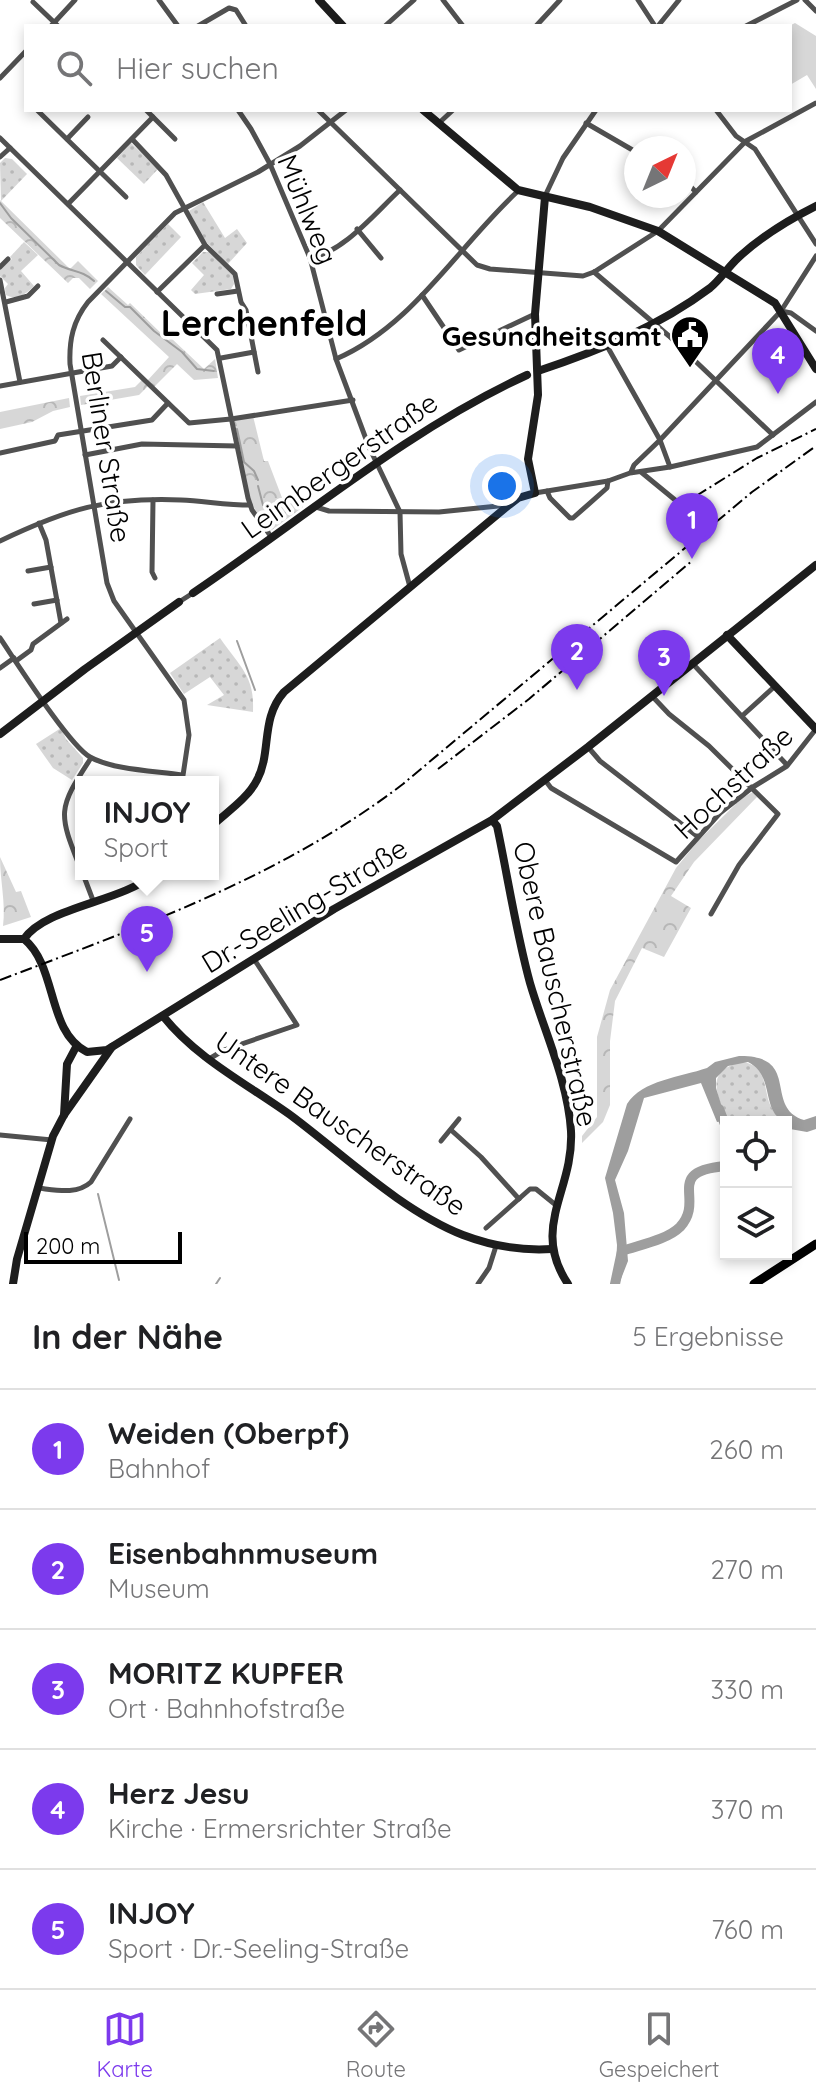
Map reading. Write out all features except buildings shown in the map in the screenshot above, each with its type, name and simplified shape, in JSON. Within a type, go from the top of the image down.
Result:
[{"type":"main road","points":[[754,1284],[816,1244]]},
{"type":"street","points":[[55,24],[75,0]]},
{"type":"street","points":[[159,0],[177,24]]},
{"type":"street","points":[[319,0],[341,24]]},
{"type":"street","points":[[387,24],[414,0]]},
{"type":"street","points":[[443,0],[461,24]]},
{"type":"street","points":[[545,0],[552,8]]},
{"type":"street","points":[[538,24],[560,0]]},
{"type":"street","points":[[638,0],[656,24]]},
{"type":"street","points":[[659,24],[679,0]]},
{"type":"street","points":[[750,24],[797,0]]},
{"type":"street","points":[[805,0],[816,11]]},
{"type":"street","points":[[33,2],[53,24]]},
{"type":"street","points":[[201,24],[229,8],[236,10],[245,24]]},
{"type":"street","points":[[0,78],[24,53]]},
{"type":"street","points":[[696,192],[746,141],[816,103]]},
{"type":"street","points":[[39,112],[126,197]]},
{"type":"street","points":[[148,112],[175,139]]},
{"type":"street","name":"Mühlweg","points":[[239,112],[270,164],[310,258],[336,359],[400,512]]},
{"type":"street","points":[[320,112],[483,268],[583,276],[658,231],[680,208]]},
{"type":"street","name":"Berliner Straße","points":[[182,776],[189,735],[184,700],[114,601],[109,588],[81,431],[70,345],[77,319],[88,302],[168,219],[184,207],[300,146],[343,112]]},
{"type":"street","points":[[425,112],[518,190],[590,207],[658,231],[775,303],[816,369]]},
{"type":"street","points":[[439,124],[451,112]]},
{"type":"street","points":[[535,493],[528,459],[538,405],[535,314],[545,197],[553,176],[594,112]]},
{"type":"street","points":[[718,112],[736,136],[755,149],[816,244]]},
{"type":"street","points":[[67,139],[88,117]]},
{"type":"street","points":[[68,204],[153,117]]},
{"type":"street","points":[[586,123],[624,145]]},
{"type":"street","points":[[0,138],[213,345],[221,358],[250,505],[272,538]]},
{"type":"street","points":[[132,139],[166,175],[205,245],[235,274],[246,310],[258,372]]},
{"type":"street","points":[[0,157],[10,148]]},
{"type":"street","points":[[310,258],[338,245],[400,190]]},
{"type":"street","points":[[336,359],[378,333],[422,295],[518,190]]},
{"type":"street","name":"Leimbergerstraße","points":[[0,734],[136,632],[437,422],[527,375],[607,346],[654,323],[703,293],[761,239],[816,206]]},
{"type":"street","points":[[357,229],[381,258]]},
{"type":"street","points":[[157,292],[205,245]]},
{"type":"street","points":[[630,473],[634,465],[781,311],[816,256]]},
{"type":"street","points":[[0,267],[8,259]]},
{"type":"street","points":[[594,272],[654,323],[773,435]]},
{"type":"street","points":[[0,280],[20,382]]},
{"type":"street","points":[[6,302],[28,296],[38,286]]},
{"type":"street","points":[[217,294],[238,291]]},
{"type":"street","points":[[422,295],[459,350],[535,314]]},
{"type":"street","points":[[781,311],[791,313],[816,331]]},
{"type":"street","points":[[103,340],[189,423],[353,400]]},
{"type":"street","points":[[607,346],[660,440],[670,467]]},
{"type":"street","points":[[221,358],[254,352]]},
{"type":"street","points":[[0,386],[112,366],[121,357]]},
{"type":"street","points":[[219,819],[256,782],[270,716],[279,697],[518,498],[757,447],[816,402]]},
{"type":"street","points":[[0,453],[55,441],[58,435],[152,420],[168,403]]},
{"type":"street","points":[[85,455],[142,444],[237,446]]},
{"type":"street","points":[[641,472],[680,504]]},
{"type":"street","points":[[547,491],[550,498],[573,518],[607,488],[608,481]]},
{"type":"street","points":[[0,541],[66,511],[94,504],[153,500],[250,505]]},
{"type":"street","points":[[153,500],[152,572],[155,578]]},
{"type":"street","points":[[316,507],[329,511],[439,512],[509,505]]},
{"type":"street","points":[[400,512],[401,554],[410,588]]},
{"type":"street","points":[[0,668],[15,660],[64,621],[46,540],[39,523]]},
{"type":"street","name":"Dr.-Seeling-Straße","points":[[91,1053],[113,1047],[334,909],[492,820],[816,565]]},
{"type":"street","points":[[28,571],[51,567]]},
{"type":"street","points":[[34,604],[57,600]]},
{"type":"street","points":[[727,635],[816,729]]},
{"type":"street","points":[[0,638],[75,743],[91,758],[171,776]]},
{"type":"street","points":[[692,664],[787,766]]},
{"type":"street","points":[[742,716],[774,687]]},
{"type":"street","points":[[652,696],[753,787],[778,814],[739,865],[711,914]]},
{"type":"street","name":"Hochstraße","points":[[545,780],[551,788],[676,862],[697,836],[753,787],[787,766],[816,729]]},
{"type":"street","points":[[588,747],[600,761],[697,836]]},
{"type":"street","points":[[80,776],[91,758]]},
{"type":"street","points":[[75,783],[63,812],[75,854]]},
{"type":"street","name":"Obere Bauscherstraße","points":[[492,820],[497,826],[527,971],[568,1109],[571,1151],[566,1182],[551,1229],[552,1249]]},
{"type":"street","points":[[85,880],[94,903]]},
{"type":"street","points":[[0,939],[24,939],[38,925],[133,889],[146,880]]},
{"type":"street","points":[[24,939],[37,954],[67,1036],[76,1047],[91,1053],[95,1071]]},
{"type":"street","points":[[209,1059],[224,1050],[297,1025],[254,959]]},
{"type":"street","name":"Untere Bauscherstraße","points":[[163,1016],[182,1038],[209,1059],[293,1117],[365,1174],[432,1219],[496,1246],[552,1249]]},
{"type":"street","points":[[64,1115],[67,1064],[76,1047]]},
{"type":"street","points":[[13,1284],[17,1259],[52,1140],[64,1115],[113,1047]]},
{"type":"street","points":[[37,1188],[64,1191],[84,1188],[91,1182],[130,1119]]},
{"type":"street","points":[[441,1141],[459,1119]]},
{"type":"street","points":[[451,1130],[481,1157],[519,1199]]},
{"type":"street","points":[[0,1135],[52,1140]]},
{"type":"street","points":[[486,1228],[533,1188],[557,1206]]},
{"type":"street","points":[[478,1284],[489,1268],[496,1246]]},
{"type":"street","points":[[552,1249],[568,1284]]},
{"type":"green space","points":[[795,23],[816,36],[816,89],[807,75],[792,84],[792,24]]},
{"type":"green space","points":[[131,143],[158,169],[144,184],[117,158]]},
{"type":"green space","points":[[5,158],[12,159],[27,174],[1,201],[0,163]]},
{"type":"green space","points":[[0,200],[70,269],[78,261],[98,281],[90,289],[79,278],[73,278],[68,283],[0,218]]},
{"type":"green space","points":[[203,202],[225,238],[237,229],[247,243],[228,264],[203,239],[189,211]]},
{"type":"green space","points":[[168,224],[181,237],[145,275],[136,265],[136,257]]},
{"type":"green space","points":[[24,242],[38,255],[21,271],[34,286],[21,296],[10,297],[6,295],[8,284],[0,276],[0,269]]},
{"type":"green space","points":[[203,252],[209,252],[233,275],[231,289],[195,294],[191,290],[204,275],[192,263]]},
{"type":"green space","points":[[108,287],[204,369],[215,359],[218,378],[194,380],[177,364],[153,388],[149,385],[139,395],[81,405],[80,396],[135,387],[143,379],[147,381],[169,357],[101,294]]},
{"type":"green space","points":[[69,398],[70,407],[53,411],[32,422],[0,429],[0,412]]},
{"type":"green space","points":[[253,416],[264,461],[268,461],[284,503],[301,504],[303,507],[269,532],[248,498],[234,420]]},
{"type":"green space","points":[[220,638],[249,680],[253,712],[207,705],[224,695],[210,677],[184,694],[170,673]]},
{"type":"green space","points":[[61,728],[66,739],[83,758],[72,780],[53,768],[36,744]]},
{"type":"green space","points":[[753,792],[757,797],[694,862],[671,896],[691,908],[664,957],[642,948],[615,1001],[610,1041],[610,1105],[603,1122],[582,1143],[582,1136],[597,1117],[597,1037],[610,990],[676,868],[698,841],[742,798]]},
{"type":"green space","points":[[0,857],[16,892],[21,891],[31,917],[3,926],[4,909]]},
{"type":"green space","points":[[740,1062],[758,1069],[778,1116],[725,1116],[716,1085],[722,1072]]},
{"type":"shaded area","points":[[739,1056],[758,1058],[770,1064],[776,1072],[785,1104],[804,1120],[816,1116],[816,1129],[807,1132],[792,1129],[792,1116],[777,1116],[762,1076],[748,1062],[728,1066],[716,1078],[725,1116],[720,1116],[720,1121],[717,1122],[701,1083],[644,1098],[628,1151],[615,1180],[624,1213],[628,1261],[619,1284],[611,1284],[616,1268],[617,1245],[605,1178],[627,1104],[652,1084],[707,1068],[715,1062]]},
{"type":"waterway","points":[[0,203],[59,265],[94,281]]},
{"type":"waterway","points":[[106,291],[125,307],[130,307],[197,369],[214,371]]},
{"type":"waterway","points":[[237,429],[244,462],[258,480]]},
{"type":"waterway","points":[[258,486],[263,505]]},
{"type":"waterway","points":[[264,512],[266,520],[272,523]]},
{"type":"waterway","points":[[237,641],[255,690]]},
{"type":"waterway","points":[[719,1109],[722,1116]]},
{"type":"waterway","points":[[615,1284],[622,1251],[660,1239],[680,1227],[687,1217],[690,1181],[695,1174],[720,1167]]},
{"type":"waterway","points":[[98,1194],[119,1280]]},
{"type":"waterway","points":[[216,1284],[220,1278]]},
{"type":"railway","points":[[696,496],[757,458],[816,429]]},
{"type":"railway","points":[[0,980],[209,897],[309,846],[357,817],[403,784],[752,492],[816,446]]},
{"type":"railway","points":[[438,769],[529,699],[693,560]]},
{"type":"place","name":"Gesundheitsamt","points":[[690,369]]},
{"type":"place","name":"Herz Jesu","points":[[778,394]]},
{"type":"place","name":"Weiden (Oberpf)","points":[[692,559]]},
{"type":"place","name":"Eisenbahnmuseum","points":[[577,690]]},
{"type":"place","name":"MORITZ KUPFER","points":[[664,696]]},
{"type":"place","name":"INJOY","points":[[147,972]]},
{"type":"district","name":"Lerchenfeld","points":[[264,322]]}]
